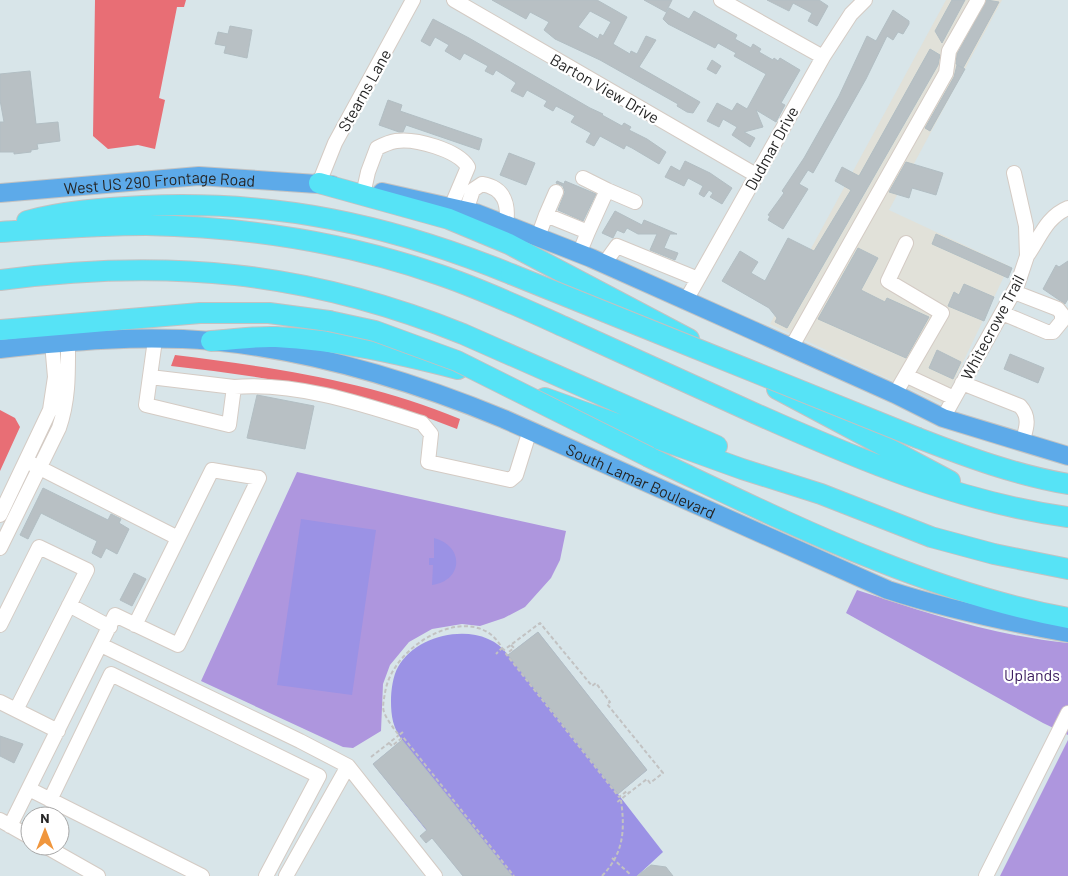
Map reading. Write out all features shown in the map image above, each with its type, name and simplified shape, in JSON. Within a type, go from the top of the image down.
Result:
[{"type":"highway","points":[[319,183],[449,219],[509,244],[644,314],[786,394],[991,504]]},
{"type":"highway","points":[[0,228],[49,215],[118,207],[173,205],[238,206],[292,211],[354,223],[404,235],[511,274],[962,455],[1014,472],[1068,484]]},
{"type":"highway","points":[[0,232],[145,225],[216,229],[308,242],[397,262],[438,274],[504,300],[804,435],[877,465],[991,504],[1068,517]]},
{"type":"highway","points":[[0,280],[52,273],[145,268],[226,273],[282,280],[332,292],[424,318],[463,334],[656,418],[820,494]]},
{"type":"highway","points":[[0,330],[200,313],[269,313],[329,320],[382,333],[457,361],[649,457],[852,550],[959,590],[1068,618]]},
{"type":"highway","points":[[211,341],[275,337],[340,344],[408,356],[474,373],[820,494],[931,537],[994,554],[1068,569]]},
{"type":"main road","name":"West US 290 Frontage Road","points":[[0,193],[199,176],[319,183]]},
{"type":"main road","points":[[319,183],[458,209],[506,225],[604,264],[685,302],[895,394],[943,418],[1068,456]]},
{"type":"main road","points":[[0,349],[60,343],[155,340],[211,341]]},
{"type":"main road","name":"South Lamar Boulevard","points":[[211,341],[295,353],[370,370],[459,400],[888,590],[939,606],[1011,623],[1068,633]]},
{"type":"street","name":"Stearns Lane","points":[[319,183],[335,143],[413,0]]},
{"type":"street","name":"Barton View Drive","points":[[454,0],[756,176]]},
{"type":"street","points":[[721,0],[823,57]]},
{"type":"street","name":"Dudmar Drive","points":[[685,302],[823,57],[851,14],[865,0]]},
{"type":"street","points":[[791,348],[946,74],[949,51],[978,0]]},
{"type":"street","points":[[364,190],[368,172],[377,148],[397,141],[422,142],[445,151],[465,162],[468,167],[458,209]]},
{"type":"street","name":"Whitecrowe Trail","points":[[943,418],[1014,292],[1027,256],[1026,226],[1014,173]]},
{"type":"street","points":[[583,178],[635,202]]},
{"type":"street","points":[[458,209],[474,190],[482,184],[488,185],[502,196],[509,209],[506,225]]},
{"type":"street","points":[[579,254],[607,190]]},
{"type":"street","points":[[538,238],[556,192]]},
{"type":"street","points":[[1027,256],[1047,223],[1056,213],[1068,208]]},
{"type":"street","points":[[546,215],[588,232]]},
{"type":"street","points":[[895,394],[942,313],[888,281],[906,243]]},
{"type":"street","points":[[604,264],[617,246],[698,279]]},
{"type":"street","points":[[640,281],[650,260]]},
{"type":"street","points":[[1002,313],[1047,332],[1053,332],[1062,321],[1062,314],[1058,309],[1014,292]]},
{"type":"street","points":[[155,340],[146,405],[229,424],[234,387]]},
{"type":"street","points":[[0,515],[27,462],[50,410],[60,343]]},
{"type":"street","points":[[0,548],[40,468],[66,409],[68,389],[60,343]]},
{"type":"street","points":[[907,376],[954,398]]},
{"type":"street","points":[[150,378],[234,387],[257,385],[316,394],[422,423],[431,434],[428,462],[510,480],[516,475],[530,430]]},
{"type":"street","points":[[962,383],[1020,406],[1026,412],[1028,422],[1022,443]]},
{"type":"street","points":[[27,462],[178,538]]},
{"type":"street","points":[[20,831],[5,823],[29,789],[115,616],[178,645],[258,478],[212,470],[135,625]]},
{"type":"street","points":[[0,625],[39,547],[87,570],[16,710]]},
{"type":"street","points":[[69,606],[110,626]]},
{"type":"street","points":[[101,645],[348,766],[435,876]]},
{"type":"street","points":[[50,800],[111,674],[319,776],[266,876]]},
{"type":"street","points":[[171,704],[180,684]]},
{"type":"street","points":[[80,688],[100,698]]},
{"type":"street","points":[[0,702],[58,731]]},
{"type":"street","points":[[986,876],[1068,713]]},
{"type":"street","points":[[273,754],[283,733]]},
{"type":"street","points":[[286,876],[348,766]]},
{"type":"street","points":[[29,789],[202,876]]},
{"type":"street","points":[[292,826],[309,835]]},
{"type":"street","points":[[63,856],[98,876]]},
{"type":"path","points":[[496,654],[540,623],[592,686],[596,683],[610,702],[607,704],[662,773],[650,783],[647,779],[616,803]]},
{"type":"path","points":[[399,735],[384,711],[385,691],[390,673],[397,662],[416,643],[444,630],[473,628],[491,633],[502,648]]},
{"type":"path","points":[[511,645],[514,648],[506,654],[619,797],[627,790],[629,793]]},
{"type":"path","points":[[371,757],[402,732]]},
{"type":"path","points":[[389,743],[392,746],[404,737],[514,876]]},
{"type":"path","points":[[602,876],[614,859],[622,842],[624,832],[621,800]]},
{"type":"path","points":[[614,859],[631,875]]},
{"type":"shaded area","points":[[95,0],[186,0],[184,7],[177,7],[159,98],[165,100],[155,149],[138,145],[108,149],[93,136]]},
{"type":"shaded area","points":[[946,0],[1002,0],[889,210],[1009,266],[943,404],[770,324]]},
{"type":"shaded area","points":[[175,355],[320,377],[391,395],[460,419],[457,429],[387,405],[316,388],[244,375],[171,366]]},
{"type":"shaded area","points":[[0,410],[15,418],[20,427],[0,471]]},
{"type":"shaded area","points":[[301,519],[376,530],[352,695],[277,685]]},
{"type":"shaded area","points":[[434,538],[444,542],[451,548],[455,555],[456,563],[450,577],[432,585],[433,565],[429,565],[429,558],[434,558]]},
{"type":"shaded area","points":[[538,632],[647,770],[618,794],[663,852],[637,876],[463,876],[373,764],[402,740],[393,722],[391,697],[396,671],[407,655],[420,645],[435,638],[452,634],[468,634],[483,637],[497,644],[508,655]]},
{"type":"green space","points":[[297,472],[566,531],[560,560],[551,578],[525,607],[504,618],[480,626],[462,624],[432,629],[409,642],[390,665],[383,684],[381,731],[353,748],[343,747],[201,681]]},
{"type":"green space","name":"Uplands","points":[[857,590],[935,615],[988,629],[1041,640],[1068,643],[1068,735],[1043,723],[846,613]]},
{"type":"green space","points":[[1068,740],[1068,876],[1000,876]]},
{"type":"building","points":[[492,0],[597,0],[627,17],[613,44],[630,54],[631,51],[637,54],[646,36],[656,40],[639,67],[700,102],[693,113],[687,112],[677,106],[678,104],[600,60],[555,39],[544,30],[549,22],[530,12],[526,19]],"holes":[[[590,11],[611,22],[603,36],[600,34],[598,39],[578,27]]]},
{"type":"building","points":[[644,0],[672,0],[666,12]]},
{"type":"building","points":[[767,0],[819,0],[828,6],[817,26],[808,21],[812,13],[793,3],[789,11]]},
{"type":"building","points":[[952,0],[965,0],[942,43],[935,31]]},
{"type":"building","points":[[987,0],[999,2],[963,68],[956,64],[957,54]]},
{"type":"building","points":[[669,8],[689,19],[694,11],[737,35],[735,39],[751,48],[753,44],[761,49],[759,52],[773,60],[774,58],[778,61],[780,58],[800,70],[781,103],[785,105],[776,122],[756,110],[763,127],[744,132],[755,138],[750,147],[732,135],[737,127],[723,119],[719,127],[707,121],[717,103],[732,111],[737,103],[747,109],[766,74],[734,56],[736,53],[718,43],[715,48],[668,24],[663,19]]},
{"type":"building","points":[[893,10],[909,21],[909,24],[903,34],[898,32],[893,40],[887,36],[866,79],[813,173],[808,170],[799,184],[808,189],[783,229],[768,220],[770,216],[768,215],[784,193],[782,191],[804,158],[839,96],[867,36],[876,41]]},
{"type":"building","points":[[433,19],[622,126],[624,123],[631,127],[629,130],[666,152],[659,164],[626,145],[624,149],[600,136],[594,146],[586,142],[591,133],[571,122],[575,116],[556,106],[553,111],[544,106],[547,101],[527,90],[523,97],[511,91],[516,83],[512,80],[496,70],[493,75],[485,71],[488,66],[464,53],[460,60],[445,51],[449,45],[435,37],[430,46],[421,41]]},
{"type":"building","points":[[230,26],[252,30],[247,58],[224,53],[226,46],[215,44],[218,32],[228,34]]},
{"type":"building","points":[[930,49],[940,55],[938,65],[787,328],[775,322],[777,318],[769,308],[722,281],[740,251],[758,262],[751,273],[765,281],[788,238],[814,251],[851,190],[835,181],[842,167],[859,176]]},
{"type":"building","points":[[712,60],[721,66],[716,74],[707,69]]},
{"type":"building","points":[[957,65],[965,69],[930,131],[925,128],[954,77]]},
{"type":"building","points":[[30,71],[36,124],[58,122],[60,141],[37,144],[38,149],[31,150],[31,152],[14,154],[14,152],[0,152],[0,122],[4,122],[0,100],[0,74]]},
{"type":"building","points":[[388,100],[402,105],[400,111],[482,139],[479,150],[406,125],[403,132],[399,132],[379,125]]},
{"type":"building","points":[[509,153],[535,163],[526,185],[500,175]]},
{"type":"building","points":[[685,161],[710,173],[732,188],[722,204],[710,197],[713,193],[709,190],[704,197],[699,194],[703,186],[688,178],[684,186],[665,177],[671,166],[680,171]]},
{"type":"building","points":[[906,162],[943,173],[936,195],[912,188],[909,198],[889,192]]},
{"type":"building","points":[[557,181],[564,184],[565,181],[596,194],[583,221],[558,210],[565,192],[563,186],[556,183]]},
{"type":"building","points":[[615,211],[642,225],[644,220],[677,234],[670,234],[664,248],[678,253],[675,260],[650,250],[657,234],[638,234],[627,228],[624,233],[617,230],[613,238],[602,233]]},
{"type":"building","points":[[936,234],[1012,268],[1008,278],[932,244]]},
{"type":"building","points":[[858,248],[878,258],[861,290],[885,302],[887,298],[929,317],[906,358],[818,319]]},
{"type":"building","points":[[1068,261],[1068,299],[1065,304],[1043,289],[1056,265],[1059,267]]},
{"type":"building","points":[[964,284],[994,297],[984,321],[948,306],[954,292],[959,295]]},
{"type":"building","points":[[937,350],[961,362],[953,379],[929,368]]},
{"type":"building","points":[[1010,354],[1044,368],[1038,383],[1004,369]]},
{"type":"building","points":[[257,395],[314,406],[305,449],[247,438]]},
{"type":"building","points":[[43,488],[108,520],[111,514],[121,519],[119,523],[129,529],[117,554],[106,548],[101,558],[92,553],[97,541],[41,513],[28,539],[20,535]]},
{"type":"building","points":[[134,573],[146,579],[132,606],[120,600]]},
{"type":"building","points":[[538,632],[647,770],[618,794],[508,655]]},
{"type":"building","points":[[0,736],[23,744],[14,763],[0,756]]},
{"type":"building","points":[[402,740],[512,876],[463,876],[432,838],[426,843],[420,836],[427,830],[373,764]]},
{"type":"building","points":[[651,865],[666,867],[673,876],[637,876]]}]
